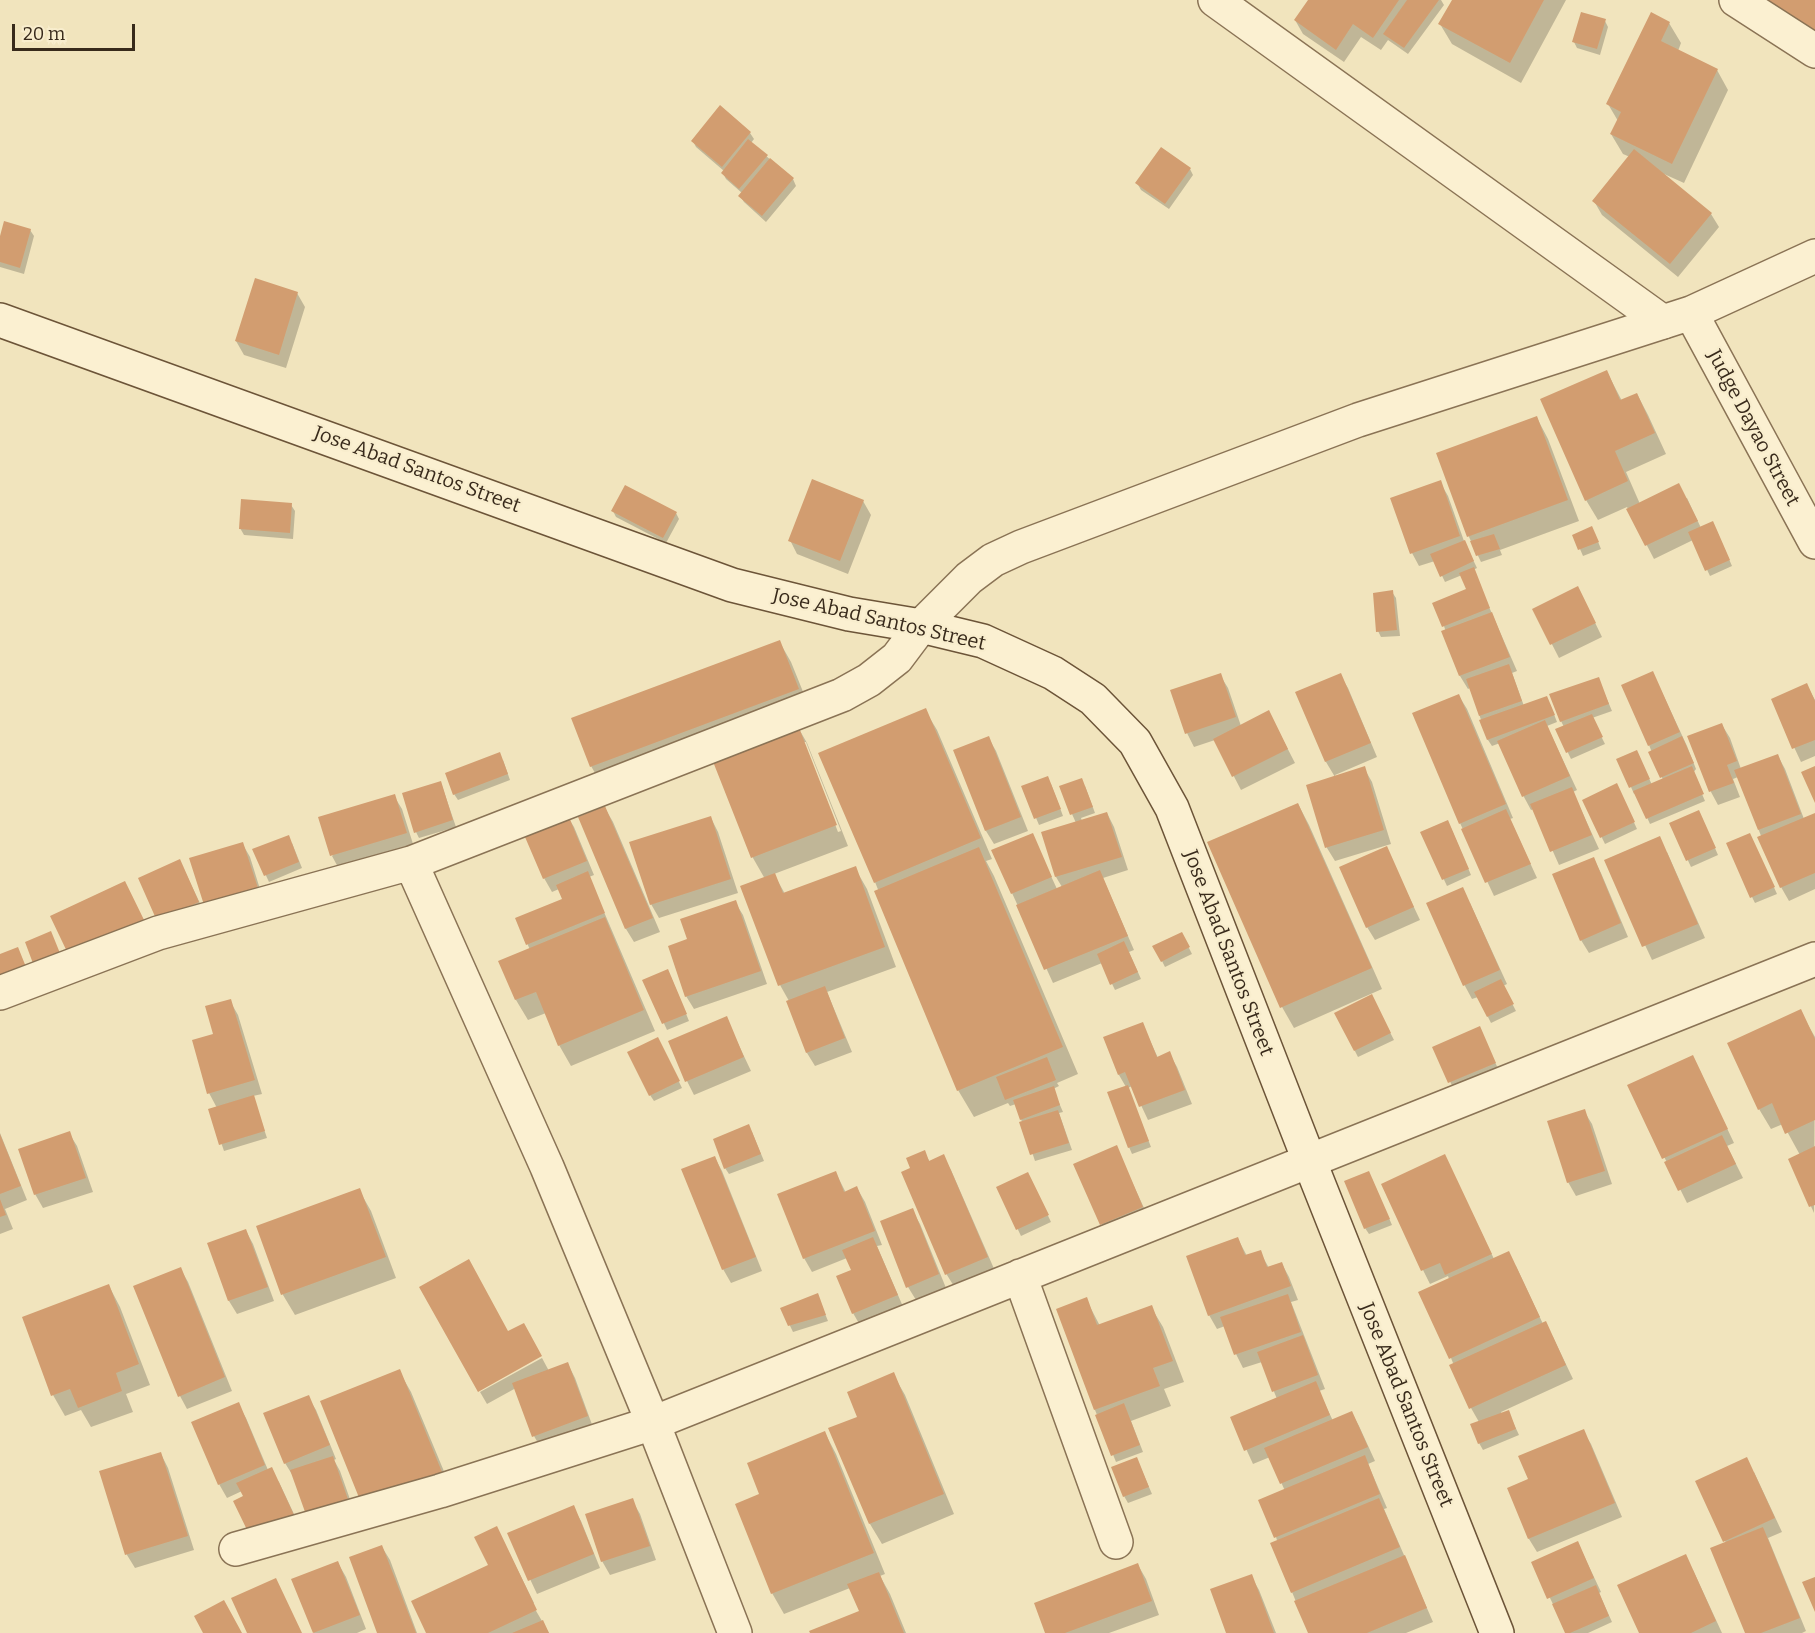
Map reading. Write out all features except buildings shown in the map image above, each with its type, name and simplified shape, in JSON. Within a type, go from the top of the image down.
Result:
[{"type":"street","points":[[1215,0],[1677,317]]},
{"type":"street","points":[[1736,0],[1815,51]]},
{"type":"street","points":[[0,993],[158,933],[411,863],[842,695],[869,680],[897,658],[921,626],[969,578],[993,560],[1021,546],[1358,420],[1677,317],[1815,256]]},
{"type":"street","name":"Judge Dayao Street","points":[[1677,317],[1815,543]]},
{"type":"street","name":"Jose Abad Santos Street","points":[[0,320],[732,585],[849,614],[921,626],[983,641],[1053,673],[1093,699],[1135,742],[1172,808],[1497,1633]]},
{"type":"street","points":[[411,863],[547,1167],[653,1423],[735,1633]]},
{"type":"street","points":[[236,1549],[440,1491],[653,1423],[1815,959]]},
{"type":"street","points":[[1020,1276],[1116,1542]]}]
